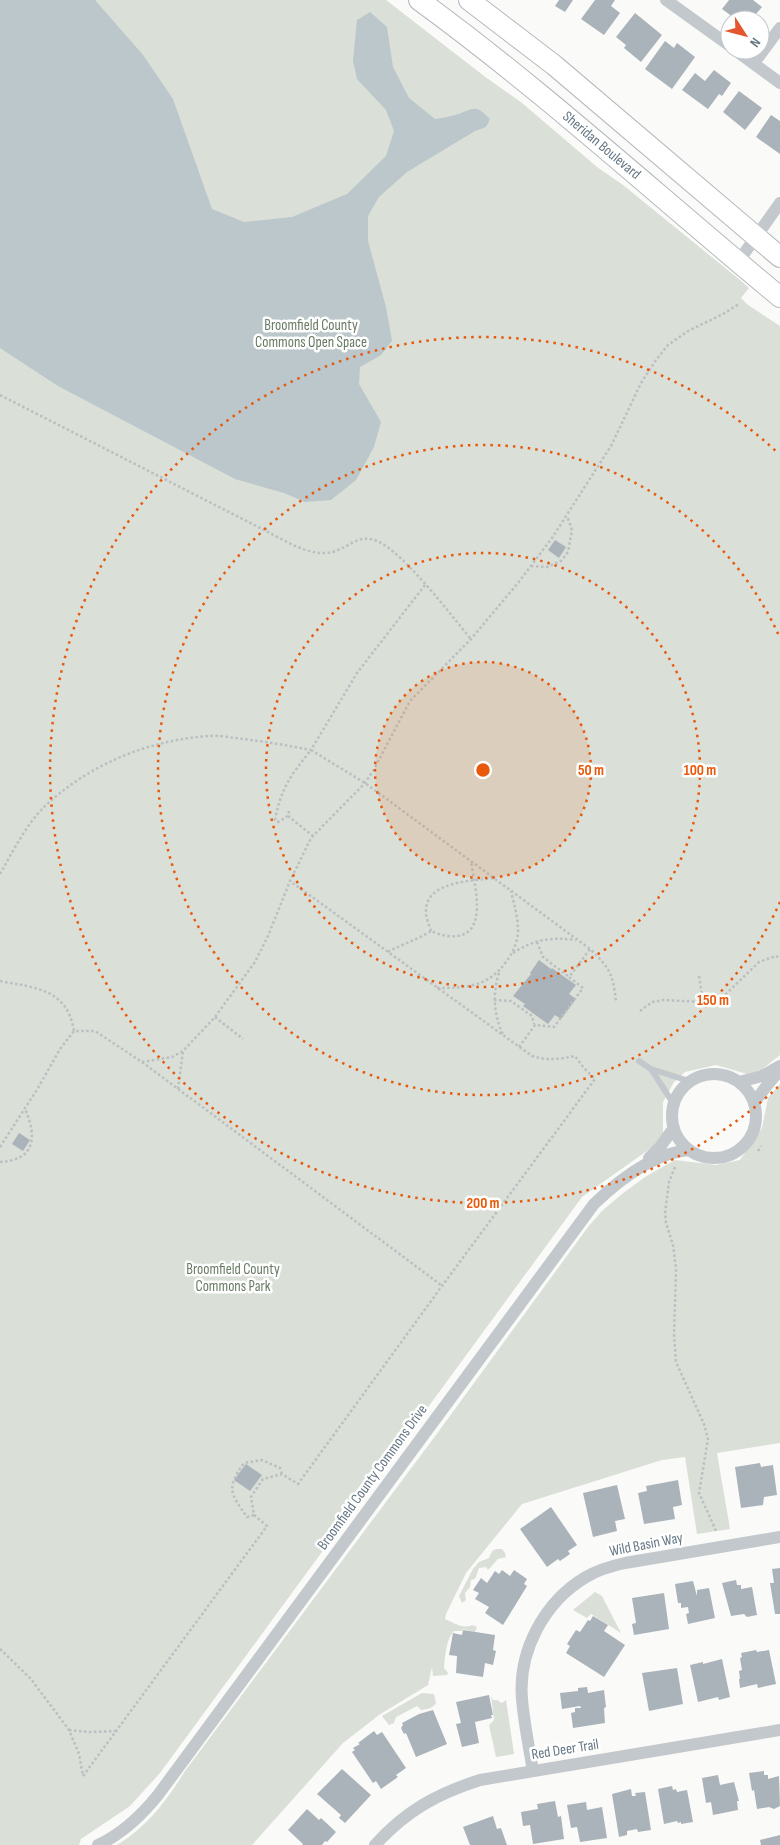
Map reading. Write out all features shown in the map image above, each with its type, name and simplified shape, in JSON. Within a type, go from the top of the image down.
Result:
[{"type":"main road","name":"Sheridan Boulevard","points":[[419,0],[504,65],[591,136],[780,297]]},
{"type":"main road","name":"Sheridan Boulevard","points":[[468,0],[554,65],[780,257]]},
{"type":"street","points":[[666,0],[720,39]]},
{"type":"street","points":[[754,63],[780,28]]},
{"type":"street","points":[[750,60],[780,83]]},
{"type":"street","points":[[738,262],[780,203]]},
{"type":"street","points":[[739,1082],[762,1076],[780,1068]]},
{"type":"street","points":[[754,1103],[780,1068]]},
{"type":"street","points":[[719,1073],[728,1075],[739,1082],[749,1091],[754,1103],[756,1116],[752,1133],[748,1140],[735,1152],[718,1158],[700,1156],[689,1150],[679,1140],[673,1129],[671,1116],[673,1103],[679,1090],[689,1081],[700,1075],[719,1073]]},
{"type":"street","points":[[638,1169],[660,1147],[673,1129]]},
{"type":"street","name":"Broomfield County Commons Drive","points":[[98,1845],[112,1838],[130,1824],[158,1795],[579,1223],[600,1199],[638,1169],[666,1154],[689,1150]]},
{"type":"street","name":"Wild Basin Way","points":[[533,1771],[522,1699],[522,1678],[526,1656],[532,1637],[542,1619],[570,1588],[605,1568],[625,1563],[780,1537]]},
{"type":"street","name":"Red Deer Trail","points":[[375,1845],[406,1815],[429,1800],[454,1788],[480,1780],[780,1730]]},
{"type":"lane","points":[[638,1061],[651,1069],[689,1081]]},
{"type":"lane","points":[[651,1069],[673,1103]]},
{"type":"path","points":[[142,1062],[172,1057],[184,1051],[215,1017],[254,962],[268,936],[290,880],[313,836],[365,783],[410,701],[471,639],[531,566],[567,516],[611,446],[641,384],[656,360],[668,346],[688,331],[739,304]]},
{"type":"path","points":[[0,395],[264,530],[308,550],[322,554],[338,551],[352,542],[368,538],[379,540],[404,560],[471,639]]},
{"type":"path","points":[[531,566],[546,566],[561,561],[568,552],[572,530],[567,516]]},
{"type":"path","points":[[289,811],[288,816],[278,822],[275,820],[281,795],[288,779],[311,750],[357,673],[424,585]]},
{"type":"path","points":[[0,874],[18,842],[43,808],[89,773],[121,756],[156,744],[210,736],[262,741],[311,750],[365,783],[590,949],[606,964],[614,982],[616,1002]]},
{"type":"path","points":[[288,816],[313,836]]},
{"type":"path","points":[[388,952],[431,931],[450,936],[464,934],[473,926],[478,914],[471,861]]},
{"type":"path","points":[[431,931],[426,911],[430,897],[439,889],[449,885],[494,878]]},
{"type":"path","points":[[254,1515],[246,1517],[232,1496],[234,1477],[244,1463],[262,1460],[280,1468],[282,1474],[298,1484],[595,1079],[575,1056],[558,1060],[540,1059],[519,1047],[290,880]]},
{"type":"path","points":[[504,1036],[498,1022],[494,1000],[495,986],[500,971],[512,954],[518,931],[510,890]]},
{"type":"path","points":[[512,954],[525,946],[548,939],[578,940]]},
{"type":"path","points":[[535,1025],[554,1027],[583,988],[543,957],[537,942]]},
{"type":"path","points":[[569,977],[590,949]]},
{"type":"path","points":[[640,1011],[652,1002],[663,1000],[704,1002],[724,996],[759,962],[776,956],[780,958]]},
{"type":"path","points":[[436,988],[461,988],[476,985],[500,971]]},
{"type":"path","points":[[699,976],[704,1002]]},
{"type":"path","points":[[0,981],[42,989],[58,997],[72,1017],[74,1031],[60,1049],[0,1147]]},
{"type":"path","points":[[494,1000],[511,1001],[532,1016],[535,1025]]},
{"type":"path","points":[[215,1017],[243,1039]]},
{"type":"path","points":[[519,1047],[535,1025]]},
{"type":"path","points":[[74,1031],[95,1031],[142,1062],[442,1286]]},
{"type":"path","points":[[178,1089],[184,1051]]},
{"type":"path","points":[[0,1162],[24,1156],[31,1146],[33,1136],[30,1120],[25,1109]]},
{"type":"path","points":[[758,1151],[761,1146]]},
{"type":"path","points":[[675,1167],[669,1182],[665,1212],[666,1223],[673,1245],[676,1269],[674,1334],[676,1362],[704,1424],[708,1439],[698,1493],[724,1546]]},
{"type":"path","points":[[0,1649],[30,1678],[70,1730],[79,1754],[84,1776],[266,1526],[254,1515],[251,1497],[263,1479],[282,1474]]},
{"type":"path","points":[[70,1730],[90,1732],[117,1731]]},
{"type":"green space","points":[[0,0],[386,0],[522,103],[597,167],[623,185],[740,280],[749,288],[741,298],[748,305],[780,326],[780,1055],[761,1070],[747,1074],[716,1065],[685,1072],[674,1082],[663,1102],[663,1136],[651,1148],[582,1197],[160,1773],[130,1806],[81,1839],[79,1845],[0,1845]]},
{"type":"green space","points":[[780,1084],[780,1443],[717,1453],[730,1529],[697,1534],[685,1457],[662,1460],[522,1504],[466,1573],[446,1614],[445,1619],[458,1625],[477,1627],[475,1632],[463,1629],[462,1631],[454,1631],[451,1634],[444,1668],[448,1673],[447,1675],[433,1676],[432,1667],[428,1685],[379,1715],[343,1743],[252,1845],[117,1845],[138,1830],[156,1812],[588,1227],[602,1211],[622,1194],[645,1177],[675,1160],[716,1165],[740,1160],[762,1128],[768,1098]]},
{"type":"green space","points":[[502,1549],[506,1557],[498,1559],[488,1570],[486,1567],[479,1568],[475,1579],[471,1580],[470,1587],[465,1593],[466,1600],[462,1603],[459,1596],[473,1569],[479,1562],[489,1558],[492,1551]]},
{"type":"green space","points":[[595,1592],[602,1596],[621,1633],[591,1614],[587,1618],[573,1610]]},
{"type":"green space","points":[[422,1693],[434,1694],[436,1703],[429,1708],[421,1710],[417,1706],[396,1717],[394,1723],[389,1725],[382,1716]]},
{"type":"green space","points":[[491,1696],[493,1700],[502,1703],[506,1700],[514,1754],[496,1757],[489,1725],[494,1720]]},
{"type":"shaded area","points":[[0,0],[95,0],[143,55],[173,99],[212,209],[244,222],[292,217],[347,194],[386,156],[394,131],[386,110],[357,79],[353,61],[357,20],[370,12],[387,27],[393,67],[409,98],[435,119],[477,109],[490,119],[486,127],[475,131],[407,172],[379,197],[368,216],[368,241],[386,307],[392,341],[381,355],[360,367],[359,384],[381,422],[374,447],[356,480],[331,500],[305,502],[284,493],[235,479],[58,386],[0,348]]},
{"type":"building","points":[[559,0],[573,0],[565,12],[555,6]]},
{"type":"building","points":[[595,0],[615,0],[611,6],[620,13],[604,35],[581,19]]},
{"type":"building","points":[[729,0],[753,0],[762,7],[759,10],[722,9]]},
{"type":"building","points":[[635,13],[662,35],[641,62],[624,48],[626,45],[616,37]]},
{"type":"building","points":[[665,41],[674,48],[677,43],[695,57],[672,89],[645,69]]},
{"type":"building","points":[[714,70],[731,83],[722,96],[719,94],[708,109],[682,90],[695,73],[705,81]]},
{"type":"building","points":[[739,91],[762,108],[745,130],[723,112]]},
{"type":"building","points":[[771,115],[780,121],[780,154],[756,137]]},
{"type":"building","points":[[555,540],[566,547],[559,558],[548,550]]},
{"type":"building","points":[[539,960],[576,985],[569,994],[576,999],[561,1019],[555,1015],[548,1024],[523,1006],[525,1004],[513,996],[531,974]]},
{"type":"building","points":[[19,1133],[30,1140],[23,1151],[12,1144]]},
{"type":"building","points":[[760,1463],[761,1467],[773,1465],[777,1495],[764,1497],[763,1505],[741,1508],[735,1467]]},
{"type":"building","points":[[246,1464],[262,1475],[250,1491],[234,1480]]},
{"type":"building","points":[[678,1480],[682,1505],[673,1507],[675,1519],[644,1524],[638,1493],[647,1491],[646,1486]]},
{"type":"building","points":[[617,1485],[625,1519],[615,1521],[617,1531],[593,1537],[583,1493]]},
{"type":"building","points":[[551,1507],[577,1545],[568,1551],[570,1554],[560,1561],[558,1559],[547,1567],[520,1529]]},
{"type":"building","points":[[780,1568],[780,1614],[775,1614],[770,1583],[774,1583],[772,1569]]},
{"type":"building","points":[[502,1570],[510,1576],[514,1570],[527,1579],[524,1584],[527,1586],[503,1625],[485,1613],[489,1607],[475,1599],[479,1593],[473,1590],[481,1578],[487,1583],[495,1571],[499,1574]]},
{"type":"building","points":[[736,1580],[737,1585],[741,1585],[741,1589],[752,1587],[757,1615],[747,1617],[744,1614],[731,1616],[722,1583]]},
{"type":"building","points":[[693,1581],[697,1596],[697,1590],[709,1588],[715,1618],[688,1624],[686,1614],[689,1613],[688,1607],[681,1608],[681,1603],[678,1603],[675,1584]]},
{"type":"building","points":[[664,1593],[669,1629],[634,1635],[632,1624],[636,1623],[632,1598]]},
{"type":"building","points":[[593,1616],[608,1625],[604,1631],[625,1645],[604,1677],[566,1653],[570,1646],[567,1644],[576,1630],[580,1632]]},
{"type":"building","points":[[463,1630],[495,1635],[493,1650],[496,1651],[493,1665],[485,1663],[483,1677],[456,1673],[457,1656],[449,1655],[453,1633],[462,1635]]},
{"type":"building","points":[[756,1650],[757,1652],[769,1650],[776,1684],[758,1688],[757,1684],[740,1688],[741,1653]]},
{"type":"building","points":[[722,1659],[730,1697],[719,1700],[718,1697],[698,1702],[690,1665]]},
{"type":"building","points":[[677,1668],[683,1704],[649,1711],[642,1673]]},
{"type":"building","points":[[587,1687],[588,1693],[604,1690],[605,1723],[573,1728],[571,1713],[575,1712],[575,1708],[581,1708],[580,1706],[562,1709],[560,1693],[578,1691],[578,1688]]},
{"type":"building","points":[[489,1695],[492,1718],[475,1722],[479,1743],[462,1747],[456,1724],[461,1723],[456,1702]]},
{"type":"building","points":[[433,1710],[447,1744],[416,1757],[406,1733],[404,1734],[401,1728],[402,1723],[419,1714]]},
{"type":"building","points":[[374,1731],[377,1735],[382,1732],[406,1768],[396,1775],[398,1777],[381,1789],[376,1781],[373,1783],[352,1752],[355,1750],[353,1748],[360,1744],[358,1743]]},
{"type":"building","points":[[342,1769],[371,1795],[345,1823],[339,1818],[341,1815],[317,1794]]},
{"type":"building","points":[[764,1771],[764,1775],[768,1775],[768,1779],[779,1776],[780,1806],[774,1809],[769,1807],[757,1809],[754,1790],[752,1791],[749,1773]]},
{"type":"building","points":[[718,1775],[720,1785],[734,1782],[739,1801],[737,1801],[738,1810],[713,1815],[711,1802],[706,1803],[702,1778]]},
{"type":"building","points":[[672,1786],[673,1790],[676,1789],[677,1792],[687,1790],[693,1822],[681,1824],[681,1822],[678,1823],[677,1821],[664,1824],[658,1789]]},
{"type":"building","points":[[631,1789],[632,1796],[636,1796],[635,1793],[645,1792],[651,1830],[638,1832],[637,1829],[627,1831],[627,1835],[619,1837],[612,1794]]},
{"type":"building","points":[[555,1801],[558,1817],[561,1816],[564,1839],[533,1844],[530,1825],[523,1826],[521,1812],[538,1809],[537,1804]]},
{"type":"building","points":[[586,1802],[587,1810],[602,1807],[607,1838],[580,1842],[577,1827],[571,1828],[567,1805]]},
{"type":"building","points":[[307,1809],[319,1820],[321,1818],[336,1832],[322,1845],[302,1845],[288,1830]]},
{"type":"building","points":[[493,1816],[497,1829],[501,1828],[507,1845],[470,1845],[463,1827]]},
{"type":"building","points":[[780,1835],[780,1845],[761,1845],[760,1840]]},
{"type":"park label","name":"Broomfield County Commons Open Space","points":[[311,334]]},
{"type":"park label","name":"Broomfield County Commons Park","points":[[233,1278]]}]
